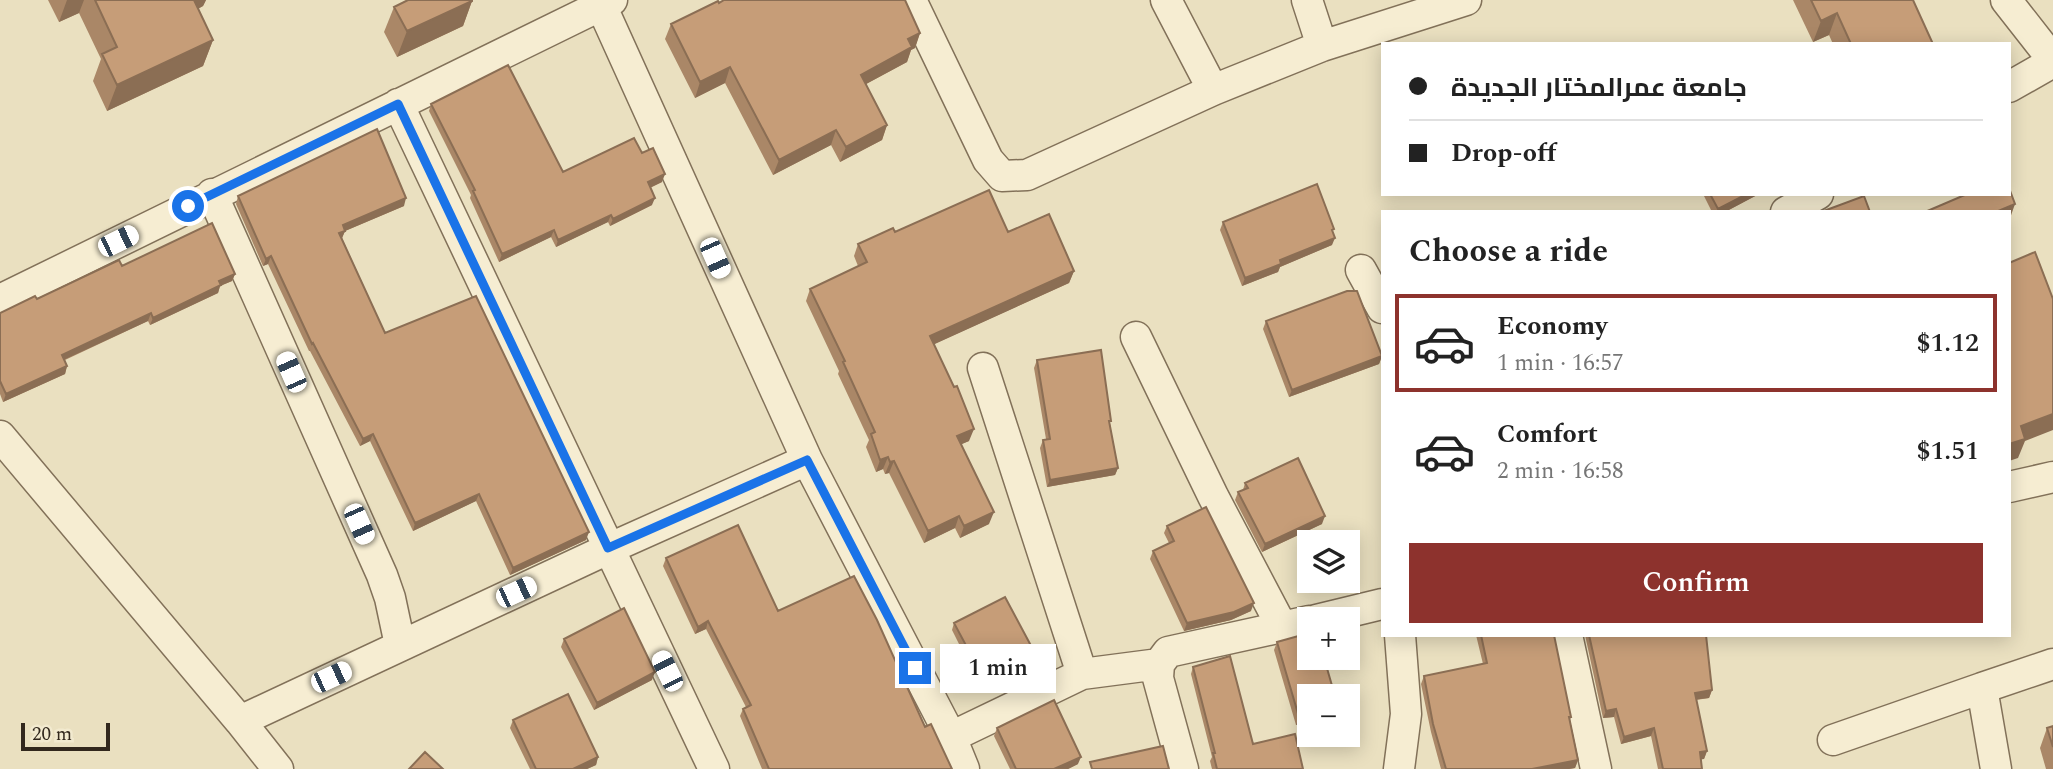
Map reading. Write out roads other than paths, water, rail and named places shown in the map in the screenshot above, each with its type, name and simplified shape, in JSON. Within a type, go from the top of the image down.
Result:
[{"type":"street","points":[[911,0],[988,160],[1002,176],[1027,175],[1213,90],[1322,46],[1466,0]]},
{"type":"street","points":[[1166,0],[1213,90]]},
{"type":"street","points":[[1307,0],[1322,46]]},
{"type":"street","points":[[2006,0],[2053,61],[2011,86]]},
{"type":"street","points":[[0,300],[606,3],[807,460],[951,737],[964,769]]},
{"type":"street","points":[[398,104],[714,769]]},
{"type":"street","points":[[212,194],[382,575],[400,645]]},
{"type":"street","points":[[1790,210],[1814,196]]},
{"type":"street","points":[[1361,270],[1381,306]]},
{"type":"street","points":[[1136,337],[1213,496],[1295,624],[1168,652],[1159,664],[1158,678],[1184,769]]},
{"type":"street","points":[[984,368],[1082,674]]},
{"type":"street","points":[[0,436],[278,769]]},
{"type":"street","points":[[240,721],[608,548],[807,460]]},
{"type":"street","points":[[2011,487],[2053,477]]},
{"type":"street","points":[[1360,609],[1381,604]]},
{"type":"street","points":[[1399,769],[1406,714],[1400,637]]},
{"type":"street","points":[[1567,637],[1596,769]]},
{"type":"street","points":[[951,737],[1082,674],[1159,664]]},
{"type":"street","points":[[1833,740],[2053,664]]},
{"type":"street","points":[[1982,688],[1996,769]]}]
